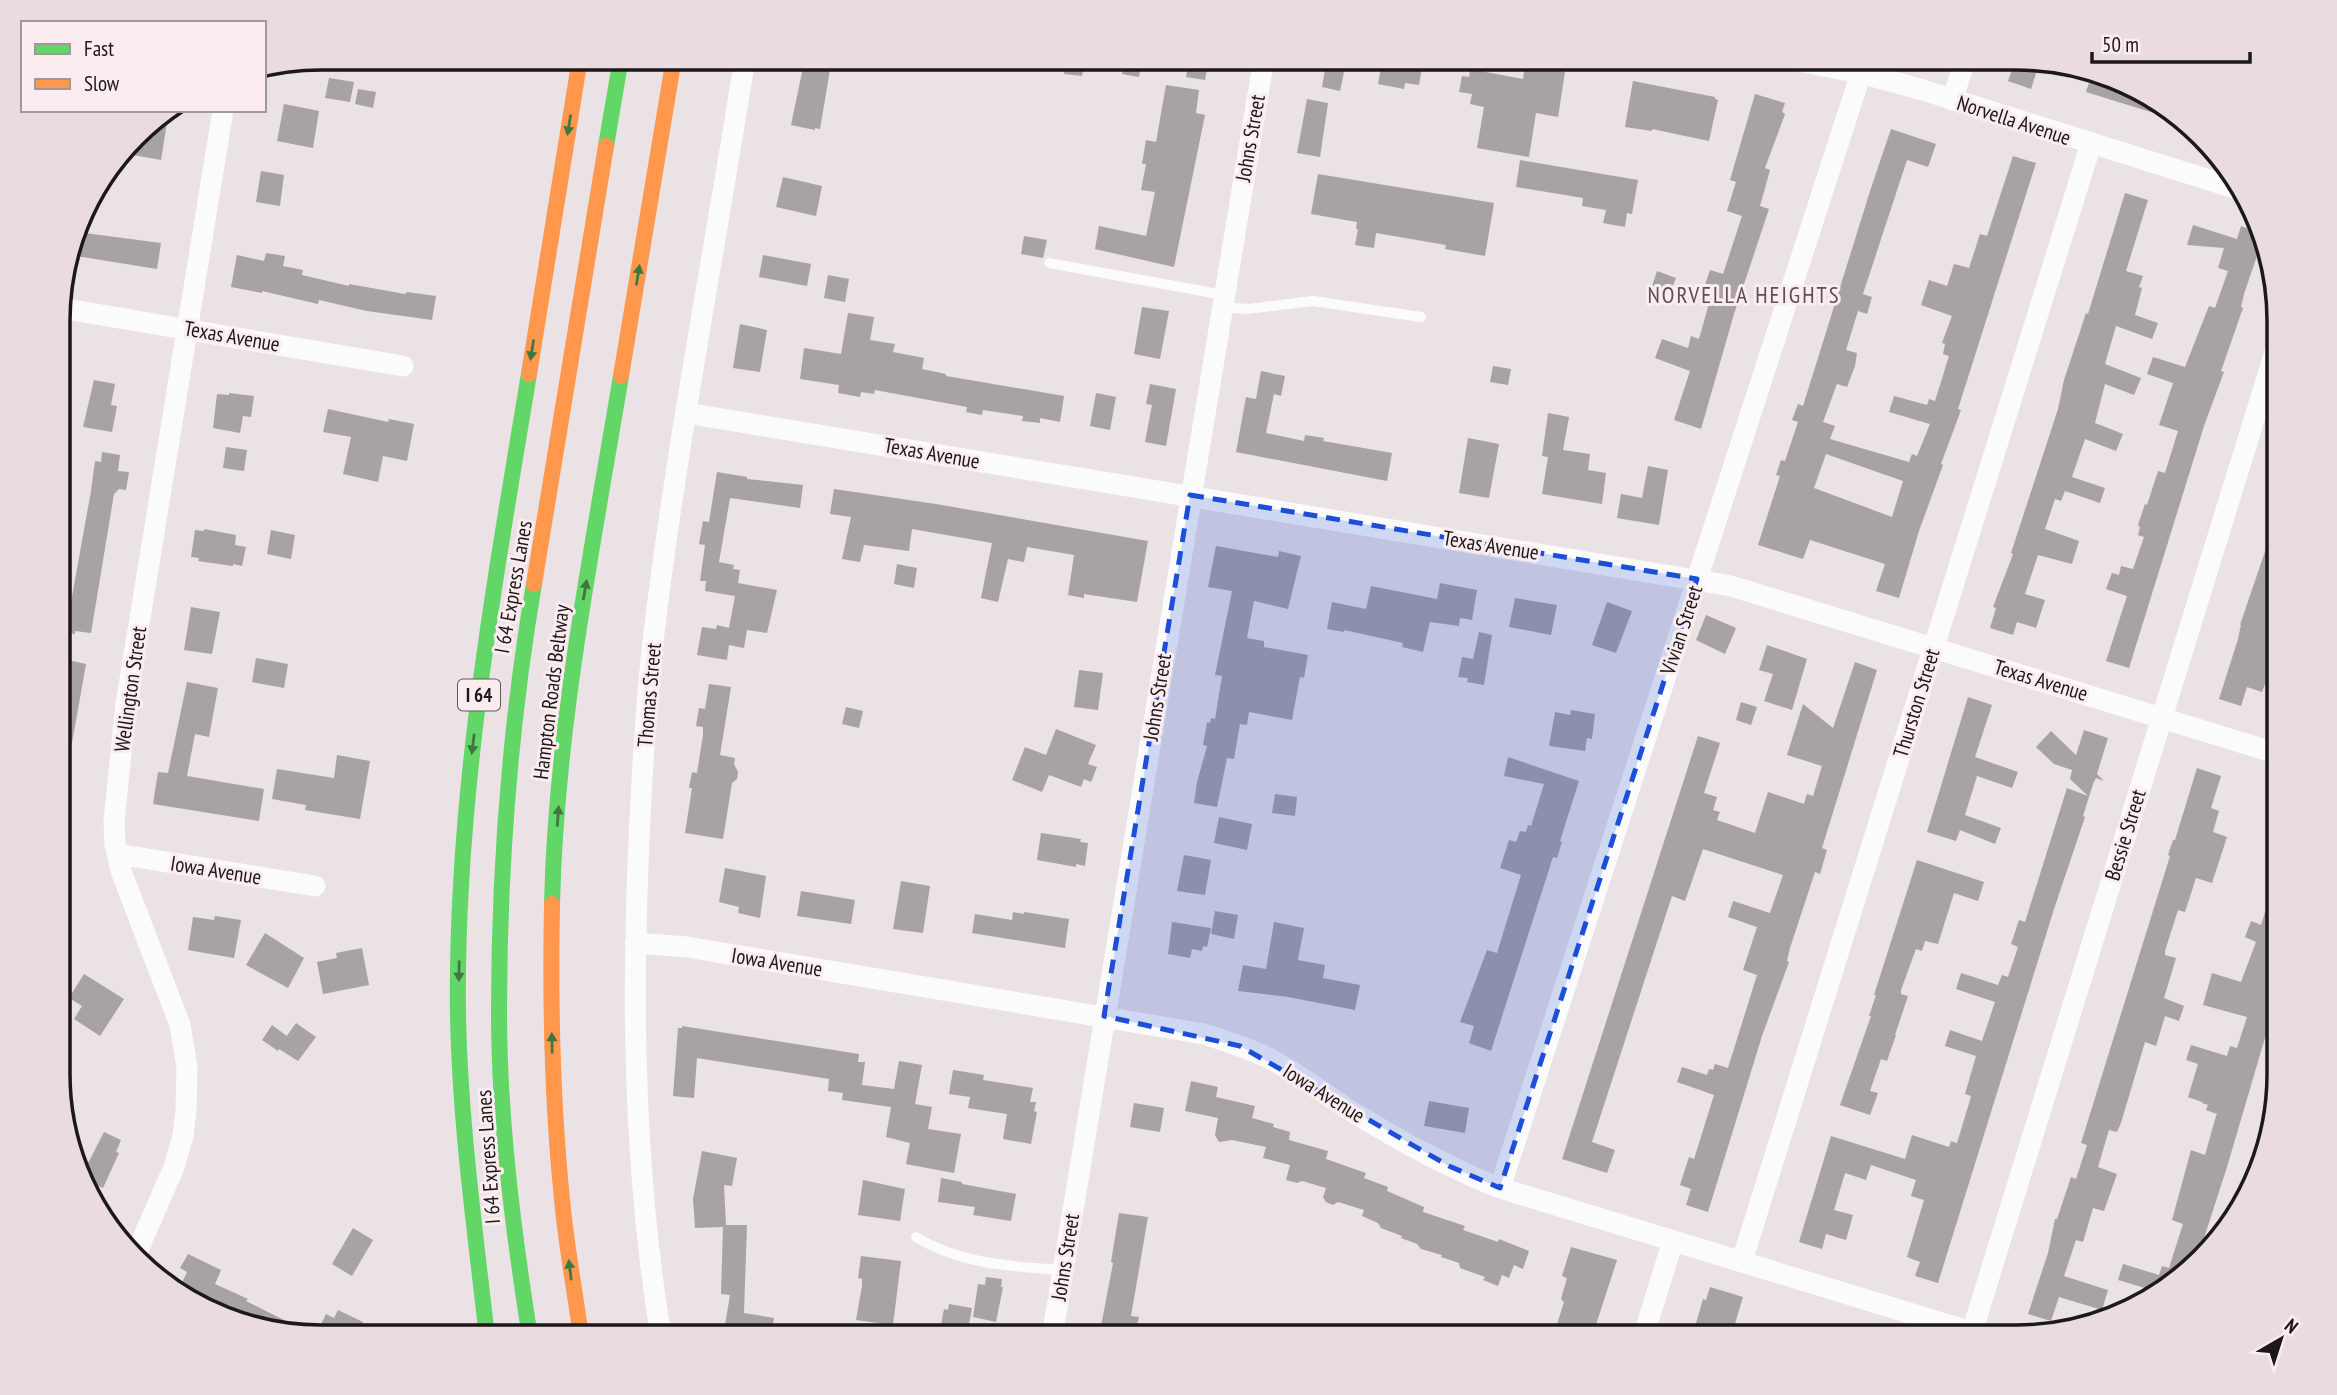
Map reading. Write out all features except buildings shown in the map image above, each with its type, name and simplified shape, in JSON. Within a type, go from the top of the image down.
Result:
[{"type":"highway","name":"I 64","points":[[486,1325],[463,1128],[458,1015],[460,902],[469,779],[483,655],[578,70]]},
{"type":"highway","name":"I 64 Express Lanes","points":[[528,1325],[517,1262],[506,1146],[499,1013],[501,891],[509,772],[522,660],[619,70]]},
{"type":"highway","name":"Hampton Roads Beltway","points":[[579,1325],[562,1200],[553,1074],[551,968],[555,853],[562,762],[576,644],[672,70]]},
{"type":"street","name":"Thomas Street","points":[[659,1325],[646,1225],[637,1086],[635,943],[640,784],[654,635],[686,413],[743,70]]},
{"type":"street","name":"Johns Street","points":[[1054,1325],[1262,70]]},
{"type":"street","name":"Norvella Avenue","points":[[1845,70],[1952,100],[2227,186]]},
{"type":"street","points":[[1952,100],[1962,70]]},
{"type":"street","name":"Vivian Street","points":[[1500,1188],[1861,73]]},
{"type":"street","name":"Wellington Street","points":[[139,1246],[174,1167],[183,1136],[187,1068],[180,1025],[157,959],[121,871],[114,821],[126,704],[223,112]]},
{"type":"street","name":"Thurston Street","points":[[1742,1261],[2091,144]]},
{"type":"street","name":"Texas Avenue","points":[[71,310],[403,366]]},
{"type":"street","name":"Bessie Street","points":[[1983,1325],[2162,718],[2267,378]]},
{"type":"street","name":"Texas Avenue","points":[[686,413],[1731,586],[2267,750]]},
{"type":"street","name":"Iowa Avenue","points":[[117,854],[316,886]]},
{"type":"street","name":"Iowa Avenue","points":[[635,943],[687,947],[1204,1034],[1275,1062],[1354,1112],[1449,1166],[1500,1188],[1951,1325]]},
{"type":"street","points":[[1647,1325],[1673,1241]]},
{"type":"lane","points":[[1049,263],[1223,301],[1248,309],[1313,301],[1422,317]]},
{"type":"lane","points":[[916,1237],[937,1250],[960,1258],[1063,1270]]},
{"type":"highlighted area","points":[[1190,495],[1697,579],[1500,1188],[1449,1166],[1240,1046],[1104,1016]]},
{"type":"traffic: fast","points":[[606,146],[619,70]]},
{"type":"traffic: fast","points":[[486,1325],[462,1096],[458,1015],[459,934],[463,854],[479,693],[529,374]]},
{"type":"traffic: fast","points":[[552,904],[560,771],[568,705],[587,573],[621,376]]},
{"type":"traffic: fast","points":[[528,1325],[508,1175],[501,1093],[499,1011],[501,904],[512,743],[534,584]]},
{"type":"traffic: slow","points":[[529,374],[578,70]]},
{"type":"traffic: slow","points":[[621,376],[672,70]]},
{"type":"traffic: slow","points":[[534,584],[606,146]]},
{"type":"traffic: slow","points":[[552,904],[556,1125],[564,1216],[579,1325]]},
{"type":"district","name":"NORVELLA HEIGHTS","points":[[1744,294]]}]
